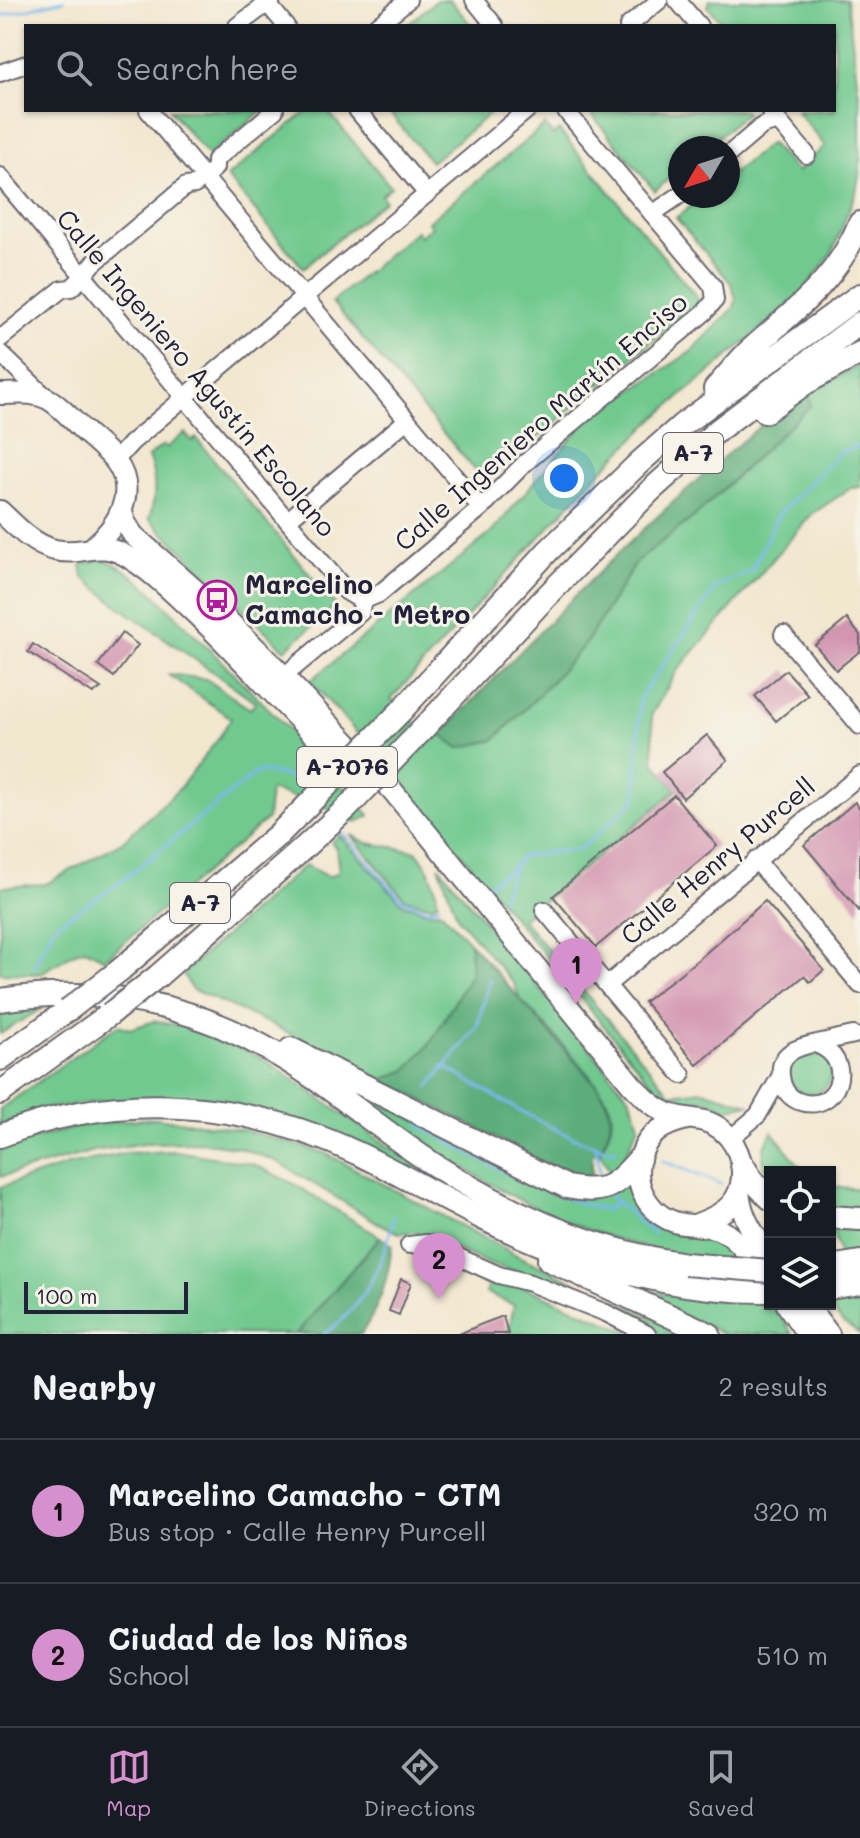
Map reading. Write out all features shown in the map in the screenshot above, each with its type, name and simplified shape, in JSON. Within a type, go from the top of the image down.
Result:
[{"type":"highway","points":[[682,425],[747,354],[816,293],[853,239],[860,223]]},
{"type":"highway","name":"A-7","points":[[0,1059],[120,970],[279,834],[401,711],[548,551],[639,463],[682,425],[860,295]]},
{"type":"highway","name":"A-7","points":[[0,1093],[158,976],[296,855],[346,809],[650,491],[718,430],[860,323]]},
{"type":"highway","points":[[542,601],[728,438],[804,384],[860,353]]},
{"type":"highway","points":[[0,1000],[26,996],[110,996],[150,1002],[270,1039],[567,1187],[592,1191],[612,1186],[642,1152]]},
{"type":"highway","points":[[233,1030],[318,1080],[431,1163],[494,1201],[533,1220],[596,1245],[653,1260],[685,1264],[764,1262]]},
{"type":"highway","points":[[0,1136],[42,1121],[81,1112],[134,1106],[204,1107],[249,1115],[321,1137],[544,1246],[623,1272],[701,1287],[764,1291]]},
{"type":"highway","points":[[742,1164],[764,1192]]},
{"type":"highway","points":[[463,1208],[492,1232],[709,1334]]},
{"type":"highway","points":[[836,1217],[860,1219]]},
{"type":"main road","points":[[2,395],[22,392],[49,399],[115,461],[124,477],[122,512],[114,526],[93,547]]},
{"type":"main road","name":"A-7076","points":[[0,511],[31,539],[53,550],[113,549],[132,559],[278,682]]},
{"type":"main road","name":"A-7076","points":[[122,512],[133,535],[212,605],[278,682],[326,748],[429,838],[633,1086],[652,1105],[687,1119],[713,1124],[731,1138]]},
{"type":"main road","name":"A-7076","points":[[633,1086],[645,1121],[638,1176],[646,1201],[669,1220],[719,1230],[764,1262]]},
{"type":"main road","points":[[642,1152],[654,1133],[670,1123],[687,1119]]},
{"type":"main road","points":[[731,1138],[742,1164],[741,1210],[764,1262]]},
{"type":"main road","points":[[697,1224],[716,1218],[731,1205],[739,1192]]},
{"type":"main road","points":[[790,1310],[807,1334]]},
{"type":"main road","points":[[811,1310],[829,1334]]},
{"type":"street","points":[[378,24],[408,0]]},
{"type":"street","points":[[474,0],[493,24]]},
{"type":"street","points":[[630,24],[660,0]]},
{"type":"street","points":[[677,0],[697,24]]},
{"type":"street","points":[[240,24],[270,2],[285,24]]},
{"type":"street","points":[[0,73],[24,65]]},
{"type":"street","points":[[150,112],[481,508]]},
{"type":"street","points":[[0,339],[62,289],[71,288],[94,263],[186,186],[195,185],[204,178],[215,168],[215,160],[273,112]]},
{"type":"street","points":[[359,112],[427,194]]},
{"type":"street","points":[[115,461],[131,443],[525,112]]},
{"type":"street","points":[[567,112],[652,214],[668,203]]},
{"type":"street","points":[[740,145],[773,115],[807,155]]},
{"type":"street","name":"Calle Ingeniero Agustín Escolano","points":[[0,176],[288,520],[359,600]]},
{"type":"street","name":"Calle Ingeniero Martín Enciso","points":[[278,682],[361,612],[359,600],[379,594],[481,508],[525,463],[705,312],[715,300],[713,286],[652,214]]},
{"type":"street","points":[[0,353],[49,399]]},
{"type":"street","points":[[288,520],[407,420]]},
{"type":"street","points":[[783,634],[860,726]]},
{"type":"street","name":"Calle Henry Purcell","points":[[607,985],[860,775]]},
{"type":"street","points":[[756,860],[860,985]]},
{"type":"street","points":[[544,910],[682,1075]]},
{"type":"street","points":[[801,1102],[786,1091],[781,1075],[782,1062],[788,1054],[805,1044],[857,1033]]},
{"type":"street","points":[[731,1138],[758,1115],[781,1106],[811,1103],[829,1097],[835,1090],[857,1033]]},
{"type":"street","points":[[815,1044],[833,1054],[840,1071]]},
{"type":"street","points":[[758,1115],[781,1075]]},
{"type":"street","points":[[409,1245],[427,1243],[499,1275],[530,1283],[606,1313],[647,1334]]},
{"type":"green space","points":[[437,0],[450,0],[470,24],[408,24]]},
{"type":"green space","points":[[710,0],[847,0],[860,104],[860,170],[856,192],[832,253],[800,296],[653,420],[593,479],[391,699],[433,741],[441,734],[459,748],[494,740],[586,643],[637,561],[695,516],[811,405],[809,392],[860,365],[860,487],[851,488],[812,514],[677,671],[652,714],[654,762],[677,790],[522,919],[671,1094],[703,1090],[749,1104],[731,1109],[703,1099],[685,1102],[669,1100],[647,1078],[404,785],[310,681],[492,532],[586,421],[692,351],[734,308],[736,299],[731,283],[676,218],[689,208],[740,208],[740,167],[770,143],[797,172],[825,146],[798,112],[836,112],[836,24],[723,24],[708,7]]},
{"type":"green space","points":[[172,112],[261,112],[208,156]]},
{"type":"green space","points":[[306,112],[329,112],[391,187],[381,195],[385,200],[303,268],[227,177]]},
{"type":"green space","points":[[389,112],[492,112],[431,162]]},
{"type":"green space","points":[[590,112],[746,113],[719,136],[668,136],[668,180],[655,191]]},
{"type":"green space","points":[[545,125],[553,135],[559,130],[700,301],[600,385],[595,381],[582,392],[585,397],[485,482],[332,302],[416,231],[420,236],[431,227],[428,222]]},
{"type":"green space","points":[[809,392],[811,405],[695,516],[637,561],[586,643],[494,740],[459,748],[441,734],[567,604],[665,509],[752,433]]},
{"type":"green space","points":[[185,433],[192,441],[196,438],[336,606],[285,650],[149,519],[154,488],[148,457]]},
{"type":"green space","points":[[101,559],[125,570],[161,600],[370,816],[357,822],[325,807],[270,790],[267,819],[105,959],[86,949],[39,974],[0,973],[0,887],[46,884],[122,842],[178,790],[231,718],[167,674],[206,679],[250,709],[256,702],[121,608],[83,577],[81,565]]},
{"type":"green space","points":[[339,835],[403,904],[431,912],[441,911],[470,943],[471,974],[429,1045],[407,1070],[382,1080],[266,1022],[191,989],[183,973],[305,865],[328,877],[339,872],[336,848],[331,842]]},
{"type":"green space","points":[[351,835],[367,843],[416,851],[431,875],[438,902],[431,906],[405,899]]},
{"type":"green space","points":[[439,866],[631,1099],[639,1125],[620,1167],[612,1176],[600,1152],[611,1122],[611,1111],[606,1100],[585,1070],[520,999],[514,984],[458,918]]},
{"type":"green space","points":[[470,943],[599,1088],[611,1120],[600,1152],[592,1154],[592,1183],[576,1179],[382,1080],[407,1070],[429,1045],[471,974]]},
{"type":"green space","points":[[41,1009],[0,1034],[0,1011]]},
{"type":"green space","points":[[154,1021],[198,1029],[264,1059],[427,1173],[501,1216],[311,1125],[113,1100],[33,1111],[0,1127],[0,1109],[118,1025],[130,1029]]},
{"type":"green space","points":[[810,1052],[825,1058],[831,1073],[825,1088],[810,1094],[795,1088],[789,1073],[795,1058]]},
{"type":"green space","points":[[361,1092],[549,1184],[626,1184],[637,1205],[662,1227],[683,1235],[716,1238],[728,1245],[764,1289],[764,1310],[778,1310],[792,1334],[724,1334],[590,1275],[658,1293],[732,1301],[704,1258],[609,1238],[522,1201],[439,1152],[360,1097]]},
{"type":"green space","points":[[156,1118],[244,1130],[325,1153],[522,1258],[690,1334],[661,1334],[545,1279],[492,1265],[417,1232],[399,1233],[276,1161],[240,1148],[202,1142],[146,1143],[94,1151],[0,1177],[0,1150],[5,1147],[91,1123]]},
{"type":"green space","points":[[772,1132],[800,1166],[764,1166],[763,1165],[764,1148]]},
{"type":"green space","points":[[176,1151],[253,1164],[294,1184],[380,1237],[296,1334],[0,1334],[0,1187],[68,1165],[126,1153]]},
{"type":"green space","points":[[836,1187],[860,1189],[860,1212],[836,1210]]},
{"type":"green space","points":[[860,1229],[860,1252],[840,1255],[836,1230]]},
{"type":"green space","points":[[380,1237],[392,1245],[388,1268],[378,1303],[361,1334],[296,1334]]},
{"type":"green space","points":[[426,1251],[531,1290],[634,1334],[508,1334],[514,1305],[486,1293],[488,1286]]},
{"type":"green space","points":[[836,1280],[860,1308],[860,1334],[842,1322],[833,1310],[836,1310]]},
{"type":"building","points":[[847,619],[860,635],[860,651],[836,670],[815,645]]},
{"type":"building","points":[[122,633],[138,645],[114,677],[98,665]]},
{"type":"building","points":[[33,644],[101,688],[93,694],[28,652]]},
{"type":"building","points":[[786,670],[808,695],[776,721],[755,696]]},
{"type":"building","points":[[707,735],[728,760],[683,798],[662,772]]},
{"type":"building","points":[[674,795],[717,846],[596,947],[553,896]]},
{"type":"building","points":[[855,802],[860,809],[860,912],[804,845]]},
{"type":"building","points":[[765,901],[824,970],[810,982],[804,976],[697,1065],[644,1002]]},
{"type":"building","points":[[401,1279],[411,1283],[399,1315],[389,1311]]},
{"type":"building","points":[[503,1316],[508,1334],[459,1334],[482,1324]]},
{"type":"waterway","points":[[0,16],[64,0]]},
{"type":"waterway","points":[[502,898],[514,866],[522,856],[581,849],[636,799],[640,698],[716,587],[752,570],[778,515],[840,452],[860,446]]},
{"type":"waterway","points":[[34,967],[54,926],[118,884],[257,772],[286,776],[308,795]]},
{"type":"waterway","points":[[337,827],[402,900],[429,910],[439,906]]},
{"type":"waterway","points":[[486,886],[512,867]]},
{"type":"waterway","points":[[428,1088],[477,1027],[490,979]]},
{"type":"waterway","points":[[443,1066],[574,1138],[617,1151]]},
{"type":"waterway","points":[[419,1125],[510,1174],[557,1195],[606,1210],[615,1203]]},
{"type":"waterway","points":[[596,1147],[600,1174]]},
{"type":"waterway","points":[[663,1161],[721,1184]]},
{"type":"waterway","points":[[609,1195],[654,1234]]},
{"type":"waterway","points":[[324,1334],[351,1311],[371,1283],[385,1251],[394,1217]]},
{"type":"place","name":"Marcelino Camacho - Metro","points":[[217,600]]},
{"type":"place","name":"Marcelino Camacho - CTM","points":[[576,1004]]},
{"type":"place","name":"Ciudad de los Niños","points":[[439,1299]]}]
